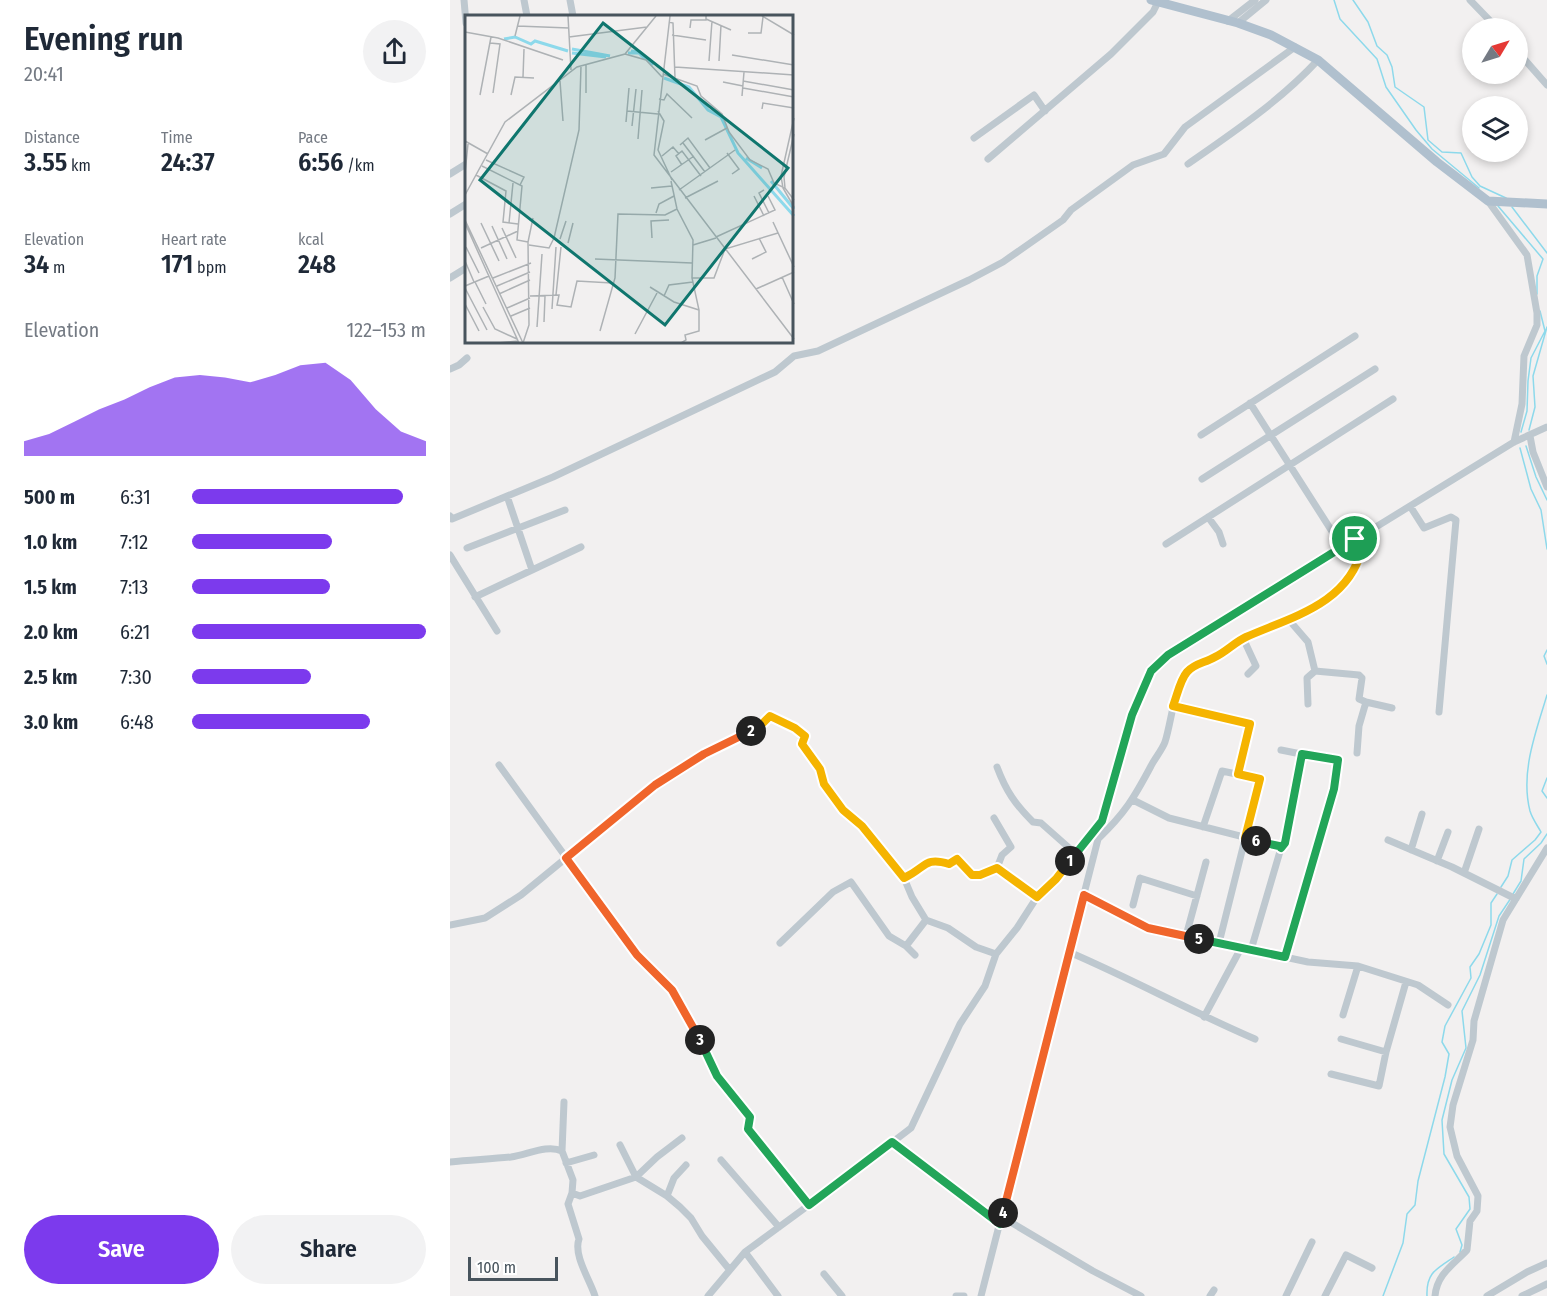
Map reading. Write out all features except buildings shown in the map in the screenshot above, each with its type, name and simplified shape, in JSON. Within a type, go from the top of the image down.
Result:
[{"type":"main road","points":[[1154,1],[1271,34],[1318,60],[1437,162],[1490,202],[1547,204]]},
{"type":"street","points":[[464,0],[465,15]]},
{"type":"street","points":[[524,0],[527,15]]},
{"type":"street","points":[[570,0],[573,15]]},
{"type":"street","points":[[1228,21],[1255,0]]},
{"type":"street","points":[[1238,23],[1266,0]]},
{"type":"street","points":[[988,159],[1112,54],[1153,12],[1154,1]]},
{"type":"street","points":[[1475,1],[1489,18]]},
{"type":"street","points":[[450,516],[452,519],[563,472],[775,372],[794,356],[818,351],[926,302],[1003,262],[1063,220],[1071,210],[1133,165],[1164,154],[1185,127],[1295,47]]},
{"type":"street","points":[[1188,164],[1261,112],[1301,79],[1318,60]]},
{"type":"street","points":[[1528,63],[1547,85]]},
{"type":"street","points":[[974,138],[1034,95],[1046,111]]},
{"type":"street","points":[[450,174],[465,165]]},
{"type":"street","points":[[1490,202],[1527,255],[1537,313],[1537,325],[1524,356],[1522,404],[1514,442]]},
{"type":"street","points":[[450,214],[465,205]]},
{"type":"street","points":[[450,278],[465,269]]},
{"type":"street","points":[[1201,435],[1355,336]]},
{"type":"street","points":[[450,369],[467,358]]},
{"type":"street","points":[[1202,478],[1375,369]]},
{"type":"street","points":[[1166,544],[1394,399]]},
{"type":"street","points":[[1250,403],[1342,547]]},
{"type":"street","points":[[981,1296],[1102,821],[1132,715],[1151,671],[1168,655],[1342,547],[1514,442],[1547,427]]},
{"type":"street","points":[[1530,436],[1533,452],[1547,487]]},
{"type":"street","points":[[507,496],[532,570]]},
{"type":"street","points":[[1410,506],[1424,528],[1451,517],[1456,520],[1438,712]]},
{"type":"street","points":[[466,548],[565,510]]},
{"type":"street","points":[[1208,517],[1223,544]]},
{"type":"street","points":[[1098,839],[1118,820],[1133,800],[1164,743],[1173,706],[1185,673],[1197,664],[1214,658],[1243,638],[1289,620],[1332,596],[1347,581],[1359,558],[1362,548],[1355,539]]},
{"type":"street","points":[[475,597],[581,547]]},
{"type":"street","points":[[450,555],[496,631]]},
{"type":"street","points":[[1289,620],[1308,642],[1315,671]]},
{"type":"street","points":[[1243,638],[1256,666],[1248,674]]},
{"type":"street","points":[[1308,704],[1308,676],[1315,671],[1361,676],[1359,698],[1392,708]]},
{"type":"street","points":[[1357,753],[1359,726],[1366,702]]},
{"type":"street","points":[[1173,706],[1250,724],[1238,774]]},
{"type":"street","points":[[450,924],[485,918],[521,895],[655,785],[704,754],[761,725],[770,716],[795,728],[805,736],[802,744],[820,769],[824,784],[843,810],[862,826],[904,878],[926,920],[948,927],[976,947],[996,954]]},
{"type":"street","points":[[1281,750],[1335,759],[1338,762],[1334,789],[1285,957]]},
{"type":"street","points":[[1251,950],[1281,848],[1285,843],[1302,754]]},
{"type":"street","points":[[499,765],[637,955],[672,990],[706,1051],[717,1076],[750,1117],[748,1129],[809,1205]]},
{"type":"street","points":[[997,767],[1006,790],[1021,810],[1033,822],[1041,823],[1076,854]]},
{"type":"street","points":[[1203,827],[1222,771],[1259,778],[1219,944]]},
{"type":"street","points":[[1133,800],[1169,818],[1281,848]]},
{"type":"street","points":[[1411,850],[1422,814]]},
{"type":"street","points":[[904,878],[915,873],[930,861],[936,860],[949,864],[957,859],[972,875],[980,875],[997,868],[1002,855],[1011,847],[994,818]]},
{"type":"street","points":[[708,1296],[745,1252],[910,1128],[960,1024],[985,986],[996,954],[1017,928],[1037,897],[1056,879],[1102,821]]},
{"type":"street","points":[[1464,873],[1479,829]]},
{"type":"street","points":[[1437,861],[1448,832]]},
{"type":"street","points":[[1388,840],[1464,873],[1516,899]]},
{"type":"street","points":[[1435,1296],[1436,1285],[1444,1271],[1467,1250],[1470,1221],[1477,1211],[1478,1196],[1457,1155],[1450,1127],[1457,1087],[1473,1040],[1474,1021],[1503,920],[1547,848]]},
{"type":"street","points":[[1186,936],[1206,862]]},
{"type":"street","points":[[997,868],[1037,897]]},
{"type":"street","points":[[1133,905],[1140,878],[1197,896]]},
{"type":"street","points":[[780,943],[833,892],[851,882],[889,936],[906,946],[915,955]]},
{"type":"street","points":[[1084,895],[1148,928],[1308,962],[1358,966],[1418,985],[1448,1005]]},
{"type":"street","points":[[906,946],[926,920]]},
{"type":"street","points":[[1204,1017],[1241,948]]},
{"type":"street","points":[[1069,952],[1255,1039]]},
{"type":"street","points":[[1343,1015],[1358,966]]},
{"type":"street","points":[[1331,1074],[1379,1086],[1406,982]]},
{"type":"street","points":[[1341,1039],[1386,1052]]},
{"type":"street","points":[[564,1102],[562,1151],[573,1180],[568,1204],[579,1239],[578,1256],[595,1296]]},
{"type":"street","points":[[572,1192],[580,1196],[636,1178],[657,1157],[682,1138]]},
{"type":"street","points":[[892,1142],[1001,1220],[1142,1296]]},
{"type":"street","points":[[620,1145],[636,1178],[667,1196],[691,1218],[702,1236],[729,1269]]},
{"type":"street","points":[[450,1162],[513,1157],[545,1150],[562,1151]]},
{"type":"street","points":[[566,1163],[594,1155]]},
{"type":"street","points":[[721,1160],[779,1227]]},
{"type":"street","points":[[667,1196],[674,1178],[686,1165]]},
{"type":"street","points":[[1286,1296],[1312,1242]]},
{"type":"street","points":[[745,1252],[778,1296]]},
{"type":"street","points":[[1324,1296],[1346,1255],[1372,1268]]},
{"type":"street","points":[[1487,1296],[1547,1263]]},
{"type":"street","points":[[824,1274],[842,1296]]},
{"type":"street","points":[[1522,1296],[1547,1284]]},
{"type":"street","points":[[956,1296],[964,1296]]},
{"type":"waterway","points":[[1334,0],[1340,19],[1377,59],[1386,87],[1416,130],[1432,149],[1479,188]]},
{"type":"waterway","points":[[1353,0],[1368,22],[1377,46],[1387,55],[1392,67],[1395,87],[1424,107],[1428,140],[1442,152],[1461,153],[1472,177],[1480,186],[1506,198]]},
{"type":"waterway","points":[[1498,206],[1543,259],[1537,276],[1537,294]]},
{"type":"waterway","points":[[1512,207],[1547,253]]},
{"type":"waterway","points":[[1521,432],[1527,411],[1531,358],[1545,331],[1540,311]]},
{"type":"waterway","points":[[1529,430],[1535,407],[1533,376],[1547,327]]},
{"type":"waterway","points":[[1526,446],[1536,477],[1547,500]]},
{"type":"waterway","points":[[1520,448],[1531,489],[1541,510],[1547,549]]},
{"type":"waterway","points":[[1547,650],[1544,656],[1547,664]]},
{"type":"waterway","points":[[1501,887],[1508,876],[1512,860],[1541,832],[1530,811],[1527,782],[1534,738],[1547,695]]},
{"type":"waterway","points":[[1547,778],[1542,791],[1547,798]]},
{"type":"waterway","points":[[1513,894],[1521,881],[1524,859],[1547,834]]},
{"type":"waterway","points":[[1383,1296],[1403,1243],[1407,1214],[1415,1205],[1418,1181],[1445,1077],[1449,1054],[1442,1042],[1445,1026],[1471,978],[1470,967],[1479,954],[1491,925],[1491,903],[1497,894]]},
{"type":"waterway","points":[[1460,1252],[1462,1245],[1456,1229],[1470,1209],[1469,1197],[1444,1154],[1442,1120],[1452,1080],[1466,1048],[1462,1011],[1480,975],[1499,916],[1511,898]]},
{"type":"waterway","points":[[1427,1296],[1428,1282],[1433,1272],[1454,1257]]},
{"type":"route","points":[[1355,539],[1362,548],[1359,558],[1347,581],[1332,596],[1303,614],[1243,638],[1214,658],[1197,664],[1185,673],[1173,706],[1250,724],[1238,774],[1259,778],[1260,781],[1245,838],[1281,848],[1285,843],[1302,754],[1338,760],[1334,789],[1285,957],[1148,928],[1084,895],[1000,1224],[892,1142],[809,1205],[748,1129],[750,1117],[717,1076],[706,1051],[672,990],[637,955],[566,858],[655,785],[704,754],[761,725],[770,716],[795,728],[805,736],[802,744],[820,769],[824,784],[843,810],[862,826],[904,878],[915,873],[930,861],[936,860],[950,864],[957,859],[972,875],[980,875],[997,868],[1037,897],[1056,879],[1102,821],[1132,715],[1151,671],[1168,655],[1355,539]]}]
